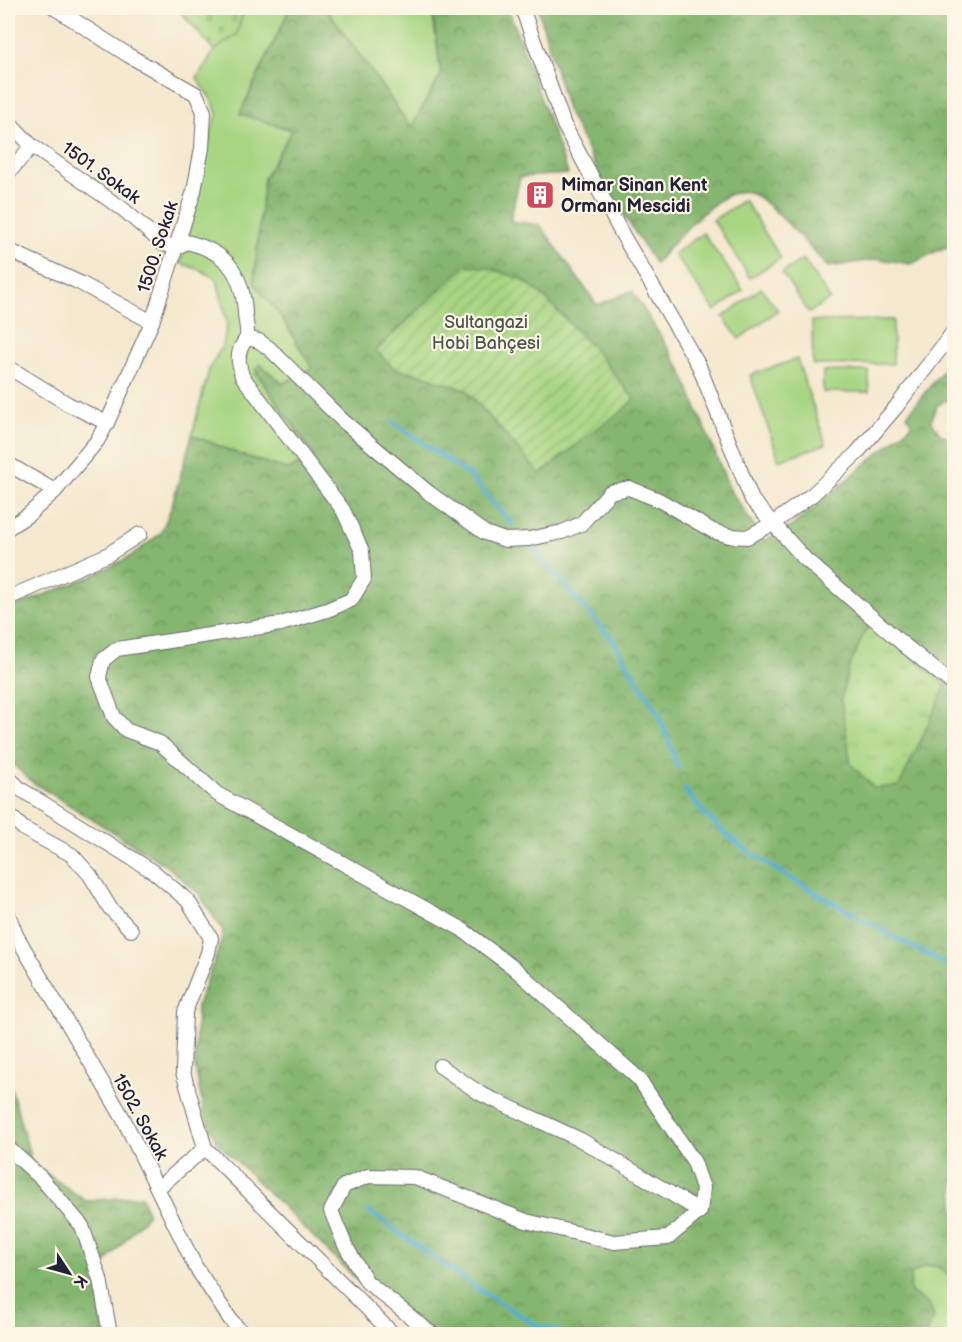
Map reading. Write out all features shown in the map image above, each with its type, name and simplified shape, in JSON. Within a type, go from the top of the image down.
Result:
[{"type":"street","name":"1500. Sokak","points":[[8,528],[28,516],[55,491],[97,441],[107,423],[152,322],[194,191],[202,147],[204,112],[196,94],[128,55],[55,8]]},
{"type":"street","points":[[522,8],[564,126],[622,234],[699,366],[752,500],[806,559],[903,644],[954,685]]},
{"type":"street","name":"1501. Sokak","points":[[8,120],[32,146],[124,210],[163,244],[177,247]]},
{"type":"street","points":[[8,173],[32,146]]},
{"type":"street","points":[[177,247],[187,242],[200,245],[220,256],[235,271],[244,297],[247,338],[239,352],[242,376],[343,510],[362,551],[364,579],[351,600],[281,624],[117,649],[103,660],[99,677],[114,717],[126,730],[160,743],[217,794],[460,928],[514,969],[639,1079],[694,1162],[703,1188],[700,1211],[668,1238],[614,1242],[526,1221],[415,1176],[368,1176],[344,1186],[331,1211],[345,1245],[367,1282],[432,1335]]},
{"type":"street","points":[[8,250],[152,322]]},
{"type":"street","points":[[247,338],[259,341],[270,349],[342,420],[429,493],[485,533],[505,540],[562,532],[581,524],[610,492],[628,488],[659,500],[713,531],[730,536],[747,537],[772,524],[813,494],[856,454],[954,332]]},
{"type":"street","points":[[8,367],[51,394],[107,423]]},
{"type":"street","points":[[8,464],[55,491]]},
{"type":"street","points":[[8,598],[107,555],[140,534]]},
{"type":"street","points":[[8,777],[14,791],[154,872],[188,902],[211,938],[208,953],[185,1012],[183,1072],[205,1148],[393,1335]]},
{"type":"street","points":[[8,814],[24,829],[72,855],[90,875],[110,908],[131,930]]},
{"type":"street","name":"1502. Sokak","points":[[8,914],[21,944],[123,1118],[195,1266],[243,1335]]},
{"type":"street","points":[[440,1066],[481,1094],[581,1140],[700,1211]]},
{"type":"street","points":[[8,1148],[41,1178],[82,1226],[100,1279],[110,1335]]},
{"type":"street","points":[[158,1188],[205,1148]]},
{"type":"green space","points":[[177,8],[244,8],[237,34],[214,51]]},
{"type":"green space","points":[[244,8],[290,8],[240,113],[292,130],[264,178],[254,283],[283,319],[312,368],[283,384],[260,364],[255,371],[314,456],[289,470],[241,455],[192,435],[209,369],[223,345],[227,324],[217,279],[180,263],[217,115],[214,104],[197,78],[214,51],[237,34]]},
{"type":"green space","points":[[290,8],[326,8],[411,127],[441,75],[432,8],[508,8],[568,174],[520,177],[510,221],[540,225],[597,305],[632,291],[680,367],[730,490],[764,541],[792,526],[912,425],[907,415],[954,356],[954,402],[946,400],[937,406],[931,421],[940,434],[954,440],[954,1285],[950,1276],[937,1266],[925,1266],[911,1274],[910,1291],[930,1306],[934,1318],[925,1334],[412,1334],[217,1142],[204,1113],[195,1066],[197,1005],[220,946],[223,931],[200,895],[166,865],[32,782],[8,760],[8,609],[90,577],[131,556],[161,533],[171,508],[192,435],[241,455],[289,470],[314,456],[255,371],[260,364],[283,384],[312,368],[283,319],[254,283],[264,178],[292,130],[240,114]],"holes":[[[489,268],[523,280],[544,297],[592,347],[634,399],[621,412],[540,474],[466,390],[416,373],[395,369]]]},
{"type":"green space","points":[[326,8],[432,8],[441,75],[411,128]]},
{"type":"green space","points":[[538,8],[954,8],[954,248],[943,248],[911,264],[879,259],[828,267],[769,206],[751,193],[739,192],[726,196],[698,217],[655,264],[605,185],[567,110]]},
{"type":"green space","points":[[744,200],[781,258],[750,278],[713,220]]},
{"type":"green space","points":[[703,233],[743,290],[715,311],[674,254]]},
{"type":"green space","points":[[803,259],[830,299],[809,313],[782,273]]},
{"type":"green space","name":"Sultangazi Hobi Bahçesi","points":[[466,265],[489,268],[523,280],[544,297],[592,347],[634,399],[621,412],[540,474],[466,390],[416,373],[395,369],[376,351]]},
{"type":"green space","points":[[761,288],[778,310],[739,339],[723,317]]},
{"type":"green space","points":[[893,320],[893,364],[813,365],[812,321]]},
{"type":"green space","points":[[797,359],[826,444],[779,460],[750,375]]},
{"type":"green space","points":[[823,371],[869,371],[869,392],[823,392]]},
{"type":"green space","points":[[871,624],[946,686],[899,786],[874,788],[851,764],[841,700],[849,668]]},
{"type":"green space","points":[[8,1077],[32,1163],[86,1201],[141,1196],[148,1214],[94,1276],[106,1334],[8,1334]]},
{"type":"green space","points":[[925,1266],[937,1266],[950,1276],[954,1285],[954,1334],[925,1334],[934,1318],[910,1291],[911,1274]]},
{"type":"waterway","points":[[393,422],[470,476],[512,524]]},
{"type":"waterway","points":[[531,546],[612,639],[659,715],[678,767]]},
{"type":"waterway","points":[[685,789],[715,824],[750,853],[789,878],[954,968]]},
{"type":"waterway","points":[[370,1212],[478,1289],[536,1325],[566,1334]]},
{"type":"place","name":"Mimar Sinan Kent Ormanı Mescidi","points":[[540,195]]}]
